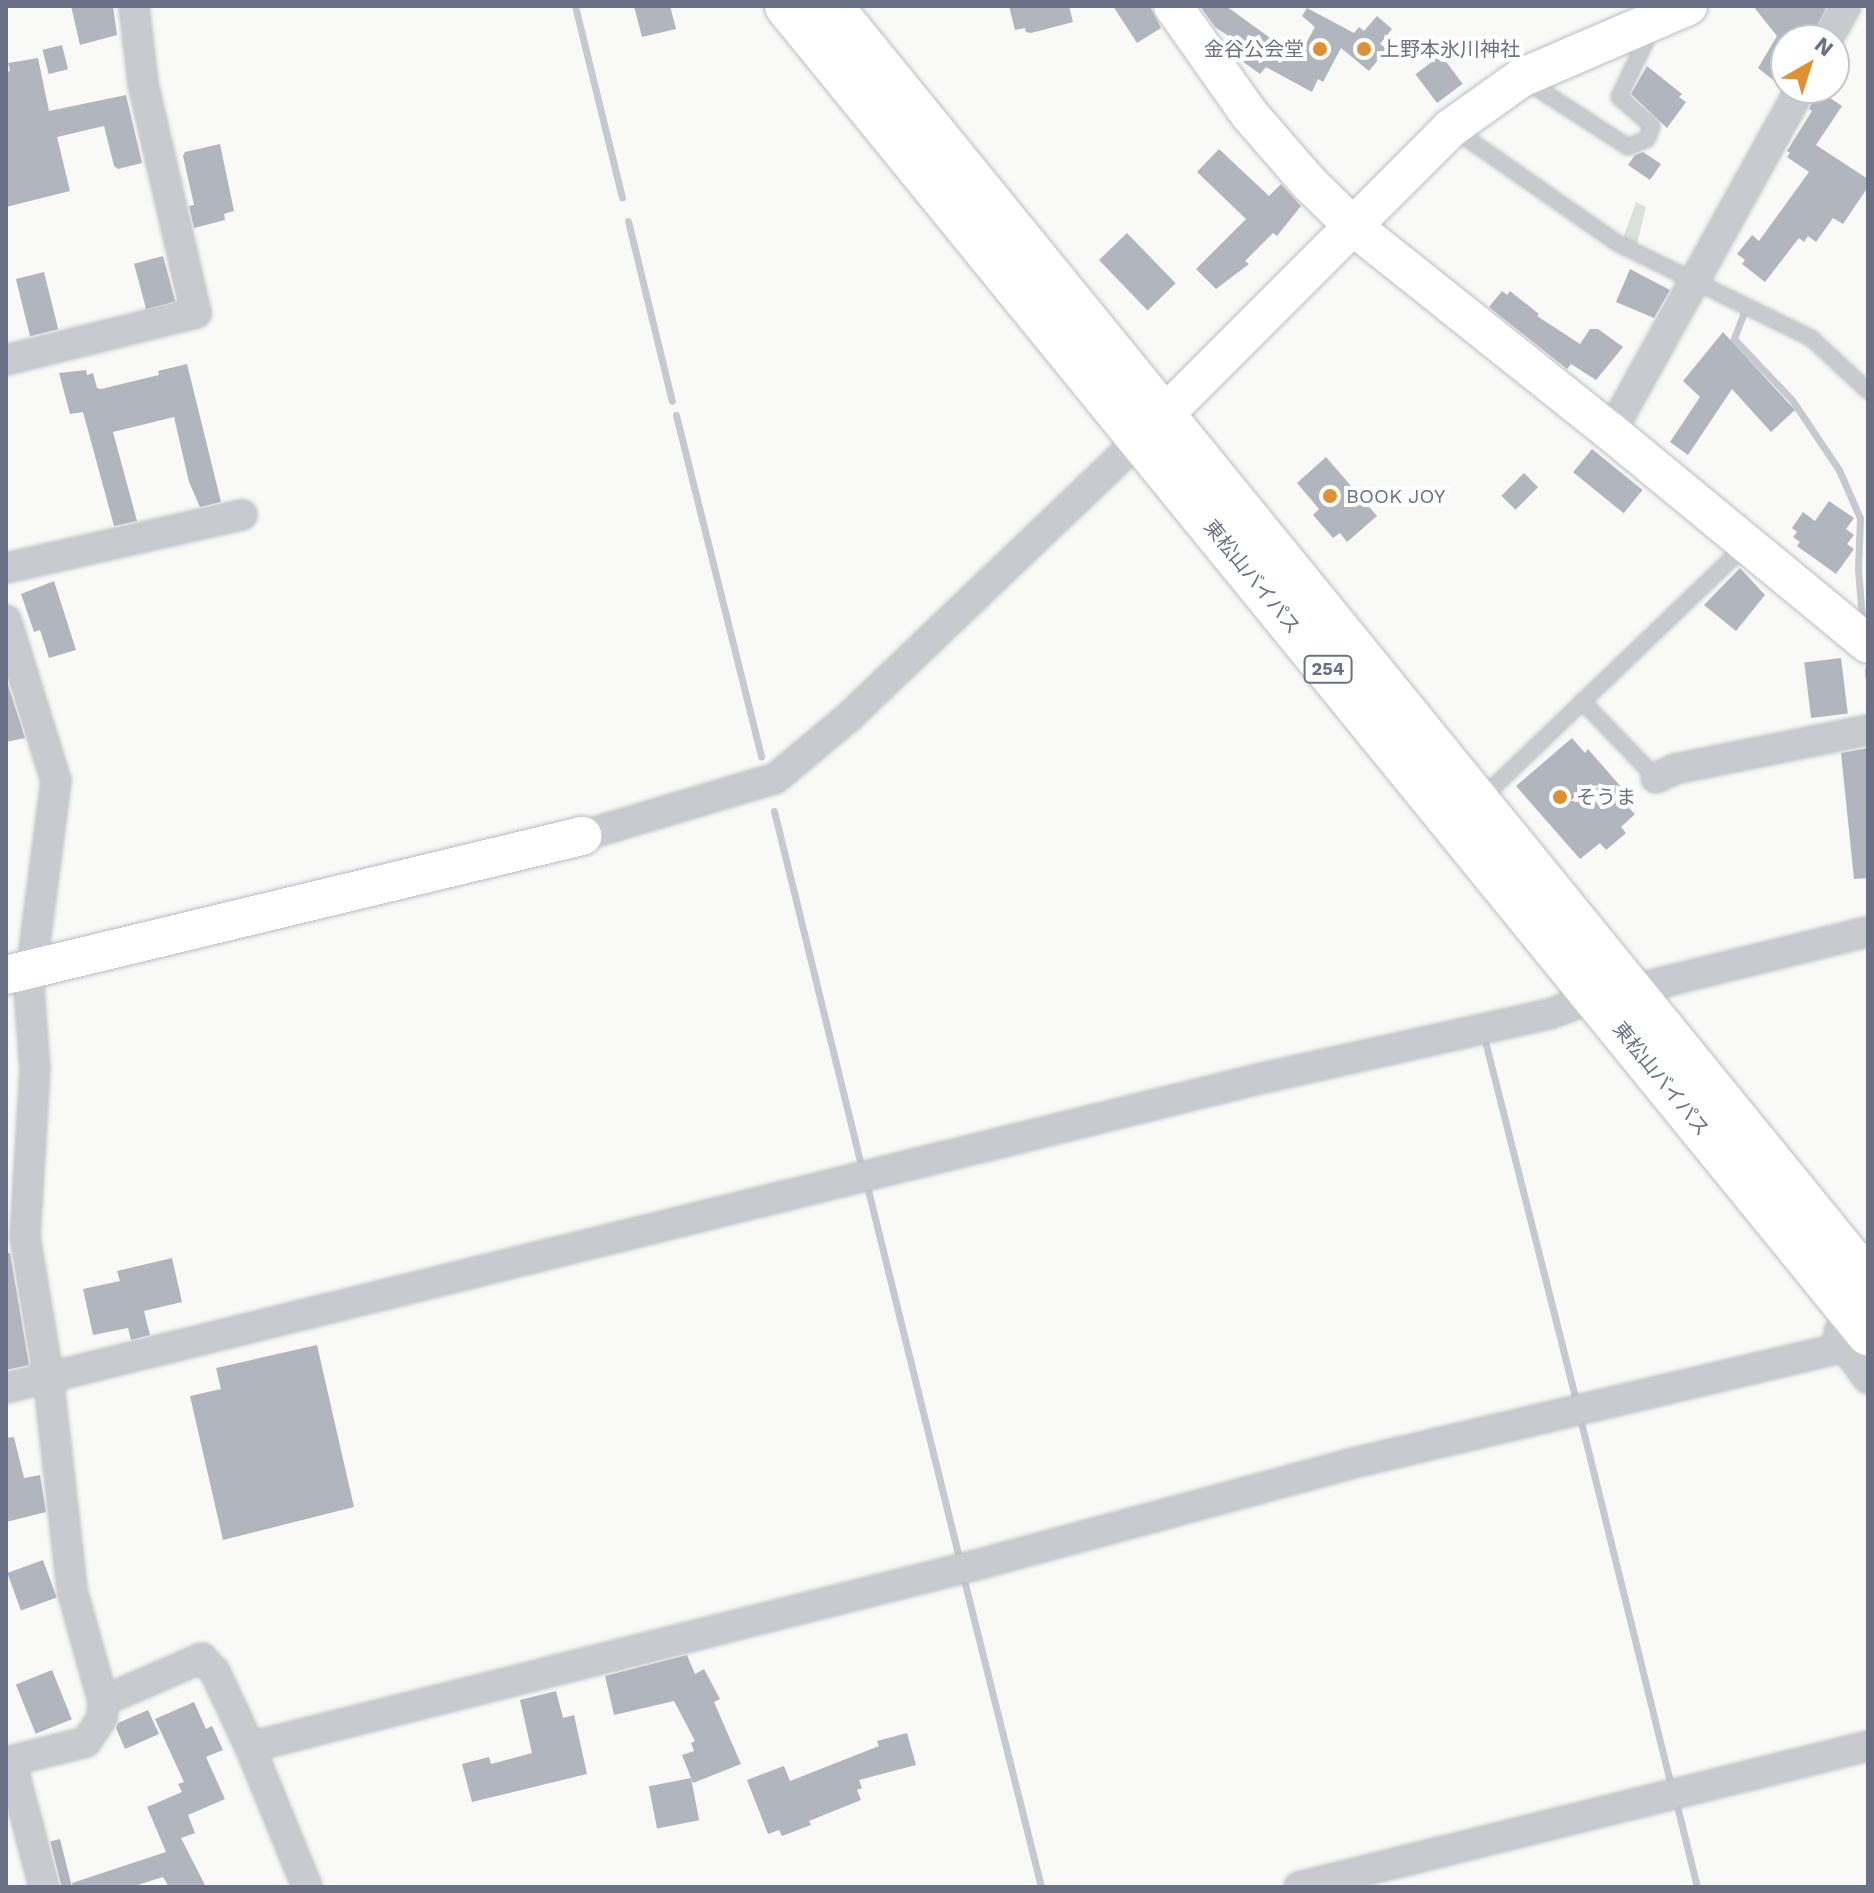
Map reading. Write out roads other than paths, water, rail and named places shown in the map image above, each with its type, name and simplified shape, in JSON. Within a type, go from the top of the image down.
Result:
[{"type":"highway","name":"東松山バイパス","points":[[787,6],[1477,803],[1612,994],[1808,1261],[1856,1340]]},
{"type":"highway","name":"東松山バイパス","points":[[830,6],[1152,428],[1612,994],[1806,1208],[1868,1282]]},
{"type":"street","points":[[6,360],[196,313],[143,83],[134,6]]},
{"type":"street","points":[[1173,6],[1257,123],[1309,183],[1354,227],[1611,432],[1868,644]]},
{"type":"street","points":[[1836,24],[1846,6]]},
{"type":"street","points":[[19,972],[582,836],[776,778],[850,716],[1152,428],[1451,128],[1521,78],[1672,12]]},
{"type":"street","points":[[1611,432],[1792,104]]},
{"type":"street","points":[[6,568],[242,515]]},
{"type":"street","points":[[6,620],[56,781],[19,972],[29,989],[35,1069],[25,1237],[48,1375],[72,1590],[103,1701],[102,1718],[86,1742],[9,1762],[44,1887]]},
{"type":"street","points":[[1656,778],[1675,769],[1868,730]]},
{"type":"street","points":[[6,1388],[48,1375],[1254,1080],[1550,1014],[1612,994],[1868,932]]},
{"type":"street","points":[[1806,1208],[1868,1260]]},
{"type":"street","points":[[250,1747],[972,1566],[1349,1464],[1856,1340],[1868,1379]]},
{"type":"street","points":[[103,1701],[202,1658],[215,1672],[250,1747],[307,1887]]},
{"type":"street","points":[[1299,1887],[1868,1746]]},
{"type":"lane","points":[[1521,78],[1617,142],[1628,147],[1647,139],[1652,126],[1619,97],[1672,12]]},
{"type":"lane","points":[[1451,128],[1617,243],[1693,283],[1811,338],[1868,391]]},
{"type":"lane","points":[[1477,803],[1745,545]]},
{"type":"lane","points":[[1582,701],[1656,778]]},
{"type":"waterway","points":[[575,6],[622,197]]},
{"type":"waterway","points":[[628,221],[672,401]]},
{"type":"waterway","points":[[1746,307],[1734,339],[1792,400],[1839,470],[1860,518],[1858,569],[1862,618]]},
{"type":"waterway","points":[[676,415],[761,757]]},
{"type":"waterway","points":[[1868,669],[1868,675]]},
{"type":"waterway","points":[[774,811],[861,1164]]},
{"type":"waterway","points":[[1484,1037],[1577,1405]]},
{"type":"waterway","points":[[868,1190],[960,1561]]},
{"type":"waterway","points":[[1580,1418],[1672,1789]]},
{"type":"waterway","points":[[963,1576],[1041,1887]]},
{"type":"waterway","points":[[1677,1806],[1697,1887]]},
{"type":"place","name":"金谷公会堂","points":[[1320,49]]},
{"type":"place","name":"上野本氷川神社","points":[[1364,49]]},
{"type":"place","name":"BOOK JOY","points":[[1330,496]]},
{"type":"place","name":"そうま","points":[[1560,797]]}]
